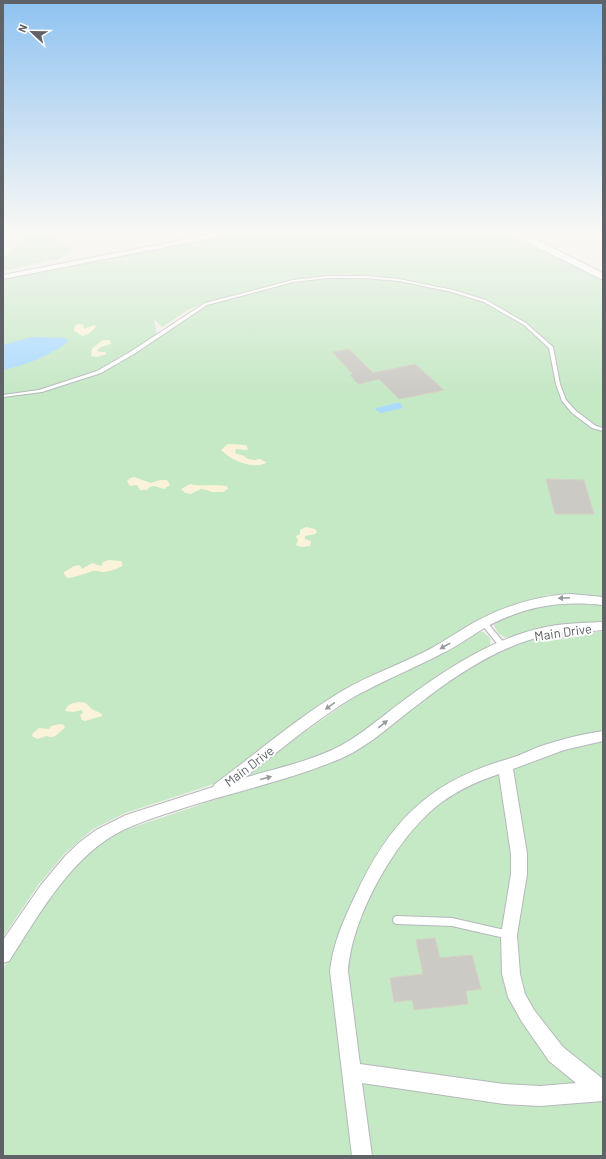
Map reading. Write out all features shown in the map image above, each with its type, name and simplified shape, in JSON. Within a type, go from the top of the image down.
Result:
[{"type":"street","name":"Main Drive","points":[[215,792],[338,701],[366,684],[430,655],[484,623],[519,607],[548,599],[583,598],[603,601]]},
{"type":"street","name":"Main Drive","points":[[215,792],[276,775],[338,753],[371,734],[413,700],[458,669],[502,645],[541,633],[603,626]]},
{"type":"street","points":[[362,1156],[351,1072],[340,958],[345,934],[372,876],[404,831],[430,803],[448,789],[466,780],[528,755],[566,743],[603,736]]},
{"type":"street","points":[[505,765],[519,854],[519,874],[509,935],[511,974],[517,997],[528,1016],[556,1054],[568,1065],[602,1090]]},
{"type":"street","points":[[3,955],[48,887],[79,851],[101,835],[126,821],[215,792]]},
{"type":"street","points":[[351,1072],[504,1094],[540,1096],[602,1090]]},
{"type":"lane","points":[[3,396],[40,391],[99,372],[132,353],[206,304],[278,285]]},
{"type":"lane","points":[[424,285],[453,291],[485,301],[525,324],[551,348],[558,384],[564,400],[574,412],[594,427],[603,430]]},
{"type":"lane","points":[[484,623],[502,645]]},
{"type":"lane","points":[[396,920],[452,922],[509,935]]},
{"type":"green space","points":[[3,285],[272,285],[204,303],[188,310],[162,327],[154,319],[157,337],[206,304],[283,285],[603,285],[603,597],[583,594],[548,595],[517,605],[417,657],[361,680],[333,697],[217,783],[125,813],[93,829],[65,853],[39,884],[3,937]]},
{"type":"green space","points":[[603,602],[603,624],[510,638],[504,637],[500,634],[494,625],[496,620],[542,603]]},
{"type":"green space","points":[[477,631],[483,632],[490,638],[490,645],[487,649],[354,740],[303,762],[230,785],[357,695],[391,679]]},
{"type":"green space","points":[[603,631],[603,1156],[3,1156],[3,969],[53,893],[81,858],[105,841],[128,829],[326,761],[447,682],[507,647],[541,636],[575,635]]},
{"type":"sand","points":[[79,324],[84,325],[84,329],[94,325],[96,327],[90,333],[83,336],[74,331],[75,326]]},
{"type":"sand","points":[[104,340],[110,340],[111,344],[97,350],[107,354],[97,357],[91,356],[92,349]]},
{"type":"sand","points":[[228,444],[246,445],[247,450],[236,449],[235,453],[248,459],[260,459],[266,463],[260,465],[248,465],[230,457],[221,450]]},
{"type":"sand","points":[[134,477],[151,483],[160,480],[167,480],[170,485],[164,489],[154,486],[147,490],[140,490],[137,485],[130,486],[127,481]]},
{"type":"sand","points":[[190,484],[227,486],[228,489],[223,492],[211,492],[201,489],[191,494],[185,493],[181,489]]},
{"type":"sand","points":[[306,527],[315,529],[317,532],[315,534],[305,536],[305,539],[311,541],[310,546],[301,547],[296,545],[298,540],[296,536],[300,534],[300,530]]},
{"type":"sand","points":[[109,560],[121,561],[123,565],[110,571],[94,571],[70,578],[67,578],[64,574],[64,572],[74,566],[80,565],[82,569],[92,563],[101,566],[103,562]]},
{"type":"sand","points":[[72,703],[86,703],[92,709],[102,714],[102,716],[85,721],[82,720],[80,715],[83,713],[82,710],[73,712],[65,711]]},
{"type":"sand","points":[[60,724],[64,725],[65,728],[53,737],[47,736],[37,739],[32,736],[33,733],[39,728],[49,729],[51,726]]},
{"type":"water","points":[[31,337],[66,338],[68,342],[53,352],[37,359],[3,370],[3,345]]},
{"type":"water","points":[[400,403],[403,408],[381,413],[376,410],[376,408]]},
{"type":"building","points":[[349,349],[373,373],[415,364],[444,390],[399,399],[379,379],[358,384],[350,375],[353,374],[332,352]]},
{"type":"building","points":[[546,479],[584,480],[594,514],[555,514]]},
{"type":"building","points":[[435,938],[440,958],[472,955],[481,989],[466,991],[468,1004],[414,1010],[412,1000],[394,1002],[390,978],[423,974],[416,940]]}]
